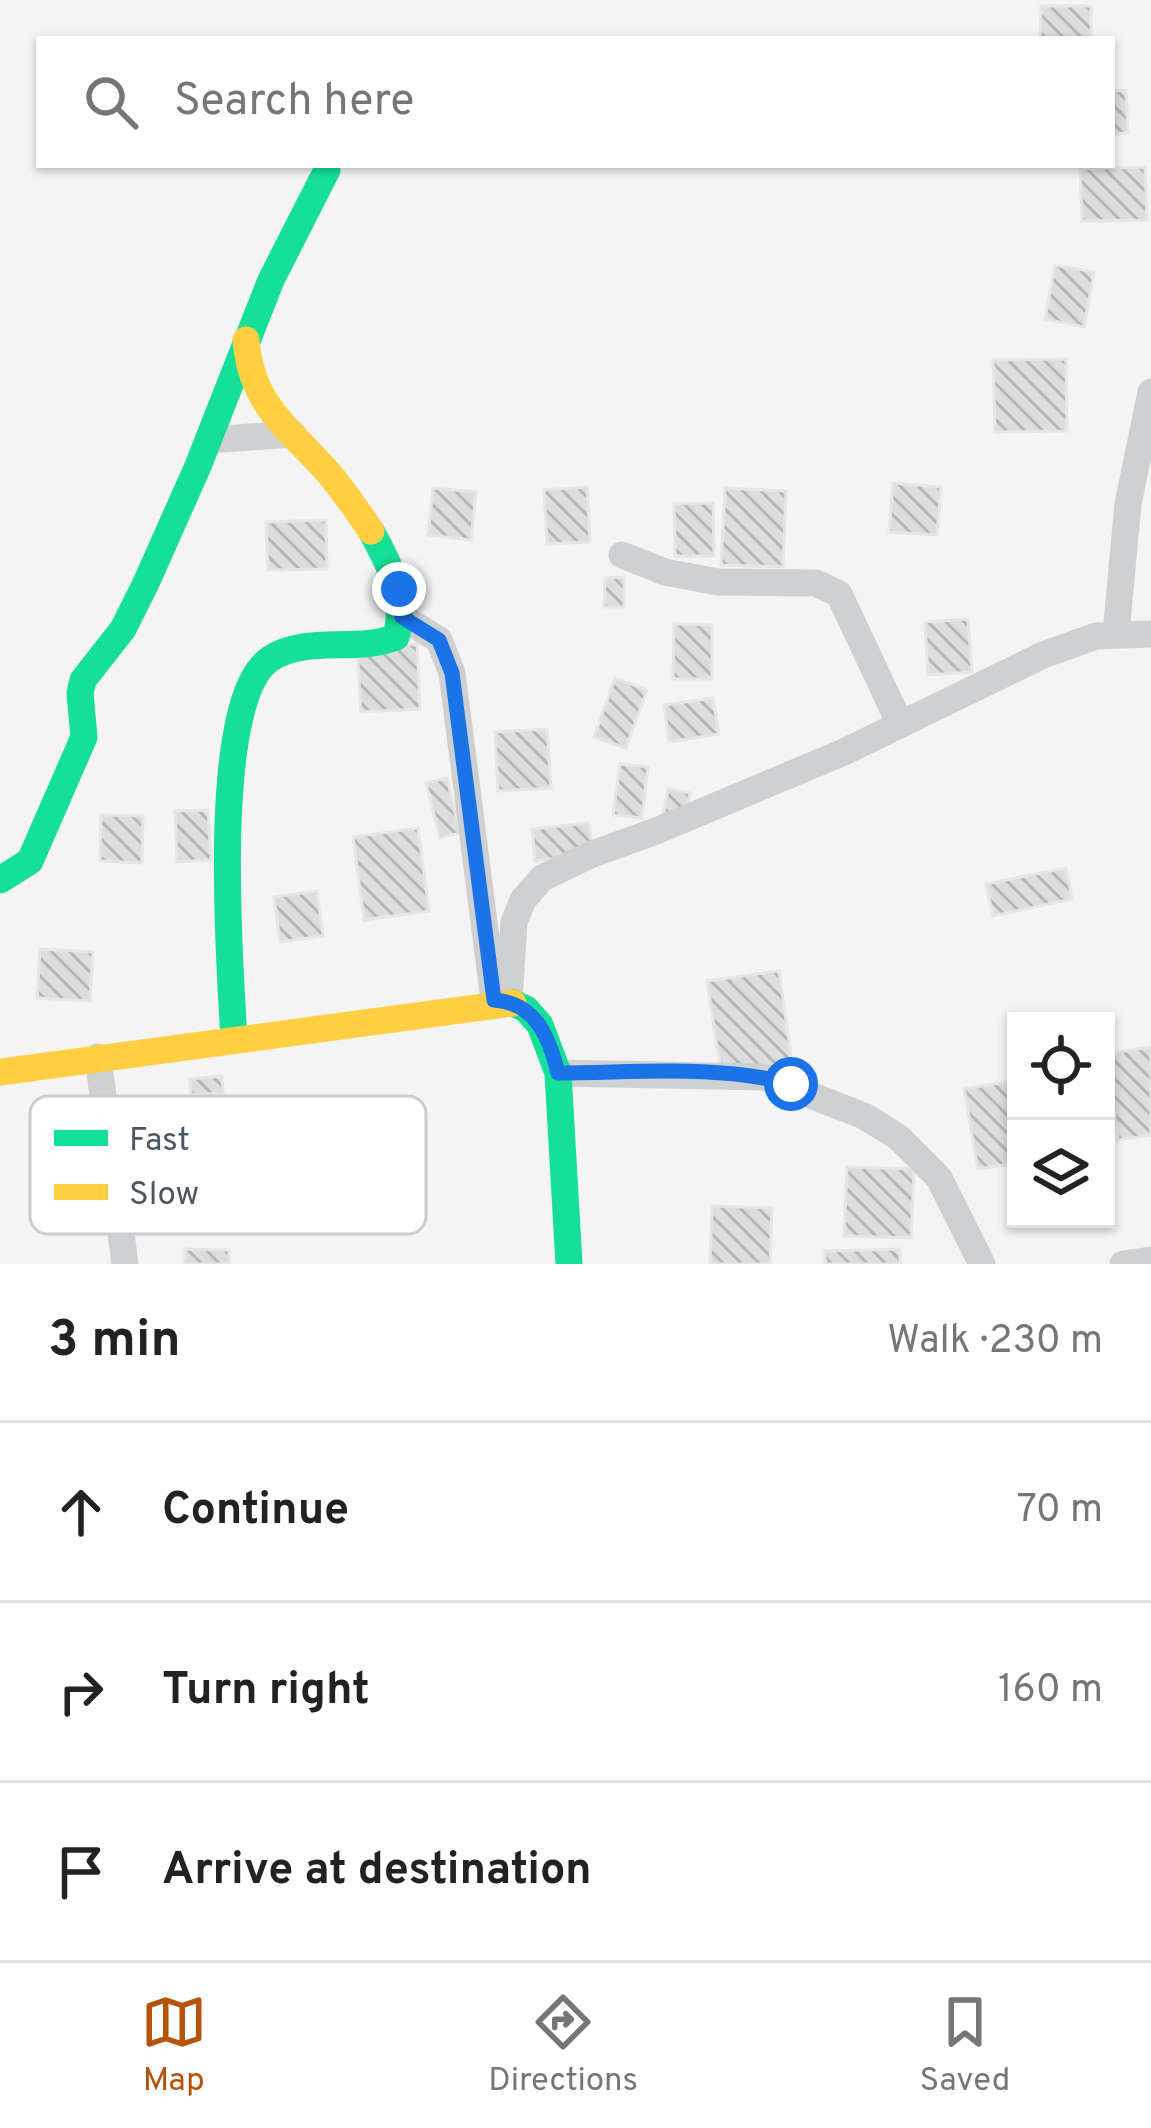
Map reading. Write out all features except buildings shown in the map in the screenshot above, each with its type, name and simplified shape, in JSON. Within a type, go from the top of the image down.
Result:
[{"type":"street","points":[[0,880],[30,861],[84,737],[83,680],[123,629],[208,440],[246,340],[327,170]]},
{"type":"street","points":[[234,1039],[230,834],[242,695],[250,678],[277,654],[383,644],[396,637],[402,617],[399,589],[386,558],[334,480],[260,395],[246,340]]},
{"type":"street","points":[[1116,633],[1128,504],[1151,392]]},
{"type":"street","points":[[208,440],[292,434]]},
{"type":"street","points":[[622,555],[665,572],[718,583],[816,583],[839,594],[900,724]]},
{"type":"street","points":[[402,617],[439,640],[452,673],[502,1001]]},
{"type":"street","points":[[502,1001],[514,922],[523,900],[542,878],[760,788],[1043,655],[1116,633],[1151,634]]},
{"type":"street","points":[[0,1072],[502,1001],[526,1009],[540,1025],[558,1073],[569,1264]]},
{"type":"street","points":[[98,1057],[103,1096]]},
{"type":"street","points":[[558,1073],[764,1077],[864,1116],[898,1137],[939,1178],[982,1264]]},
{"type":"street","points":[[121,1234],[125,1264]]},
{"type":"street","points":[[1123,1264],[1151,1261]]},
{"type":"traffic: fast","points":[[0,880],[30,861],[84,737],[83,680],[123,629],[146,583],[271,280],[327,170]]},
{"type":"traffic: fast","points":[[234,1039],[228,837],[238,726],[251,684],[270,659],[299,648],[396,637],[398,595],[371,531]]},
{"type":"traffic: fast","points":[[513,1003],[540,1025],[558,1073],[569,1264]]},
{"type":"traffic: slow","points":[[246,340],[255,381],[272,412],[337,484],[371,531]]},
{"type":"traffic: slow","points":[[0,1072],[513,1003]]},
{"type":"route","points":[[399,589],[402,617],[439,640],[452,673],[494,1000],[526,1009],[552,1049],[558,1073],[732,1075],[791,1084]]}]
